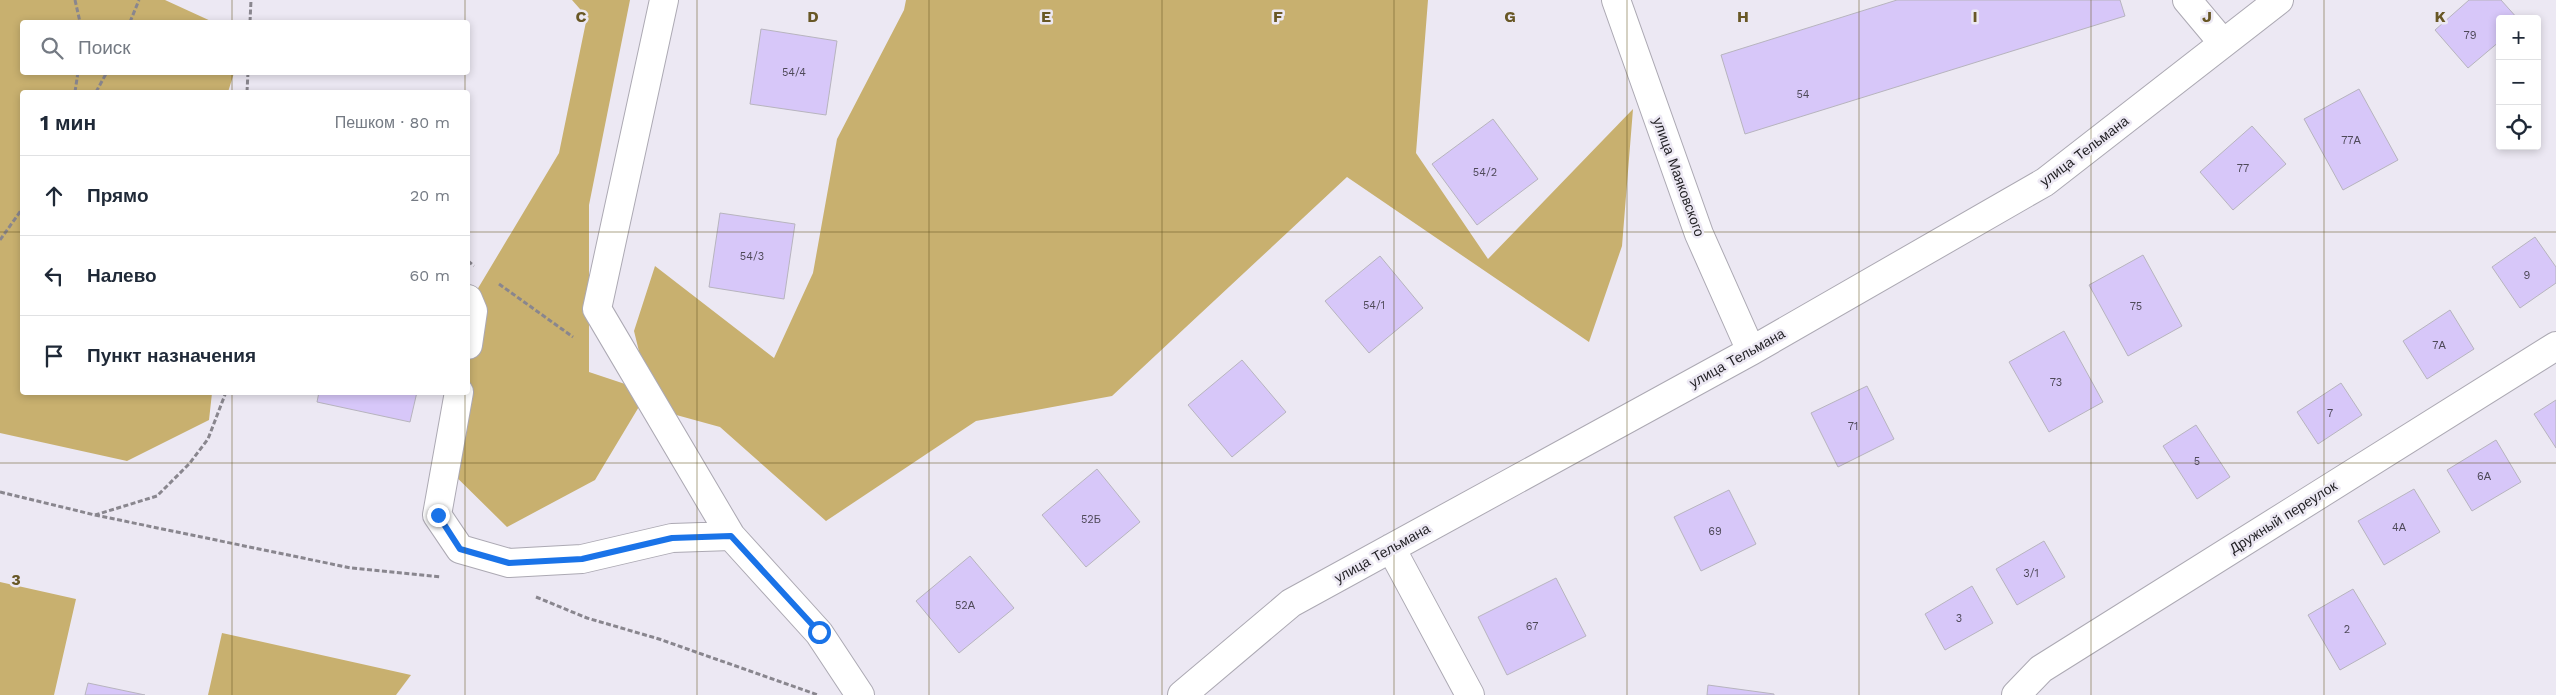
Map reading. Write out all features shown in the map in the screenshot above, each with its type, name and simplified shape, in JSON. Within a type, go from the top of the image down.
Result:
[{"type":"street","points":[[664,0],[597,309],[731,536],[819,632],[860,695]]},
{"type":"street","name":"улица Маяковского","points":[[1616,0],[1699,234],[1751,351]]},
{"type":"street","points":[[2187,0],[2224,43]]},
{"type":"street","name":"улица Тельмана","points":[[1182,695],[1290,603],[1751,351],[2046,182],[2279,0]]},
{"type":"street","points":[[470,304],[473,311],[470,331]]},
{"type":"street","name":"Дружный переулок","points":[[2016,695],[2041,669],[2556,346]]},
{"type":"street","points":[[458,395],[438,515],[460,549],[509,563],[582,559],[672,538],[731,536]]},
{"type":"street","points":[[1391,548],[1470,695]]},
{"type":"path","points":[[75,0],[80,20]]},
{"type":"path","points":[[131,20],[139,0]]},
{"type":"path","points":[[250,20],[251,0]]},
{"type":"path","points":[[75,90],[78,75]]},
{"type":"path","points":[[97,90],[105,75]]},
{"type":"path","points":[[247,90],[248,75]]},
{"type":"path","points":[[0,240],[20,212]]},
{"type":"path","points":[[470,263],[475,267]]},
{"type":"path","points":[[491,278],[568,334],[577,338]]},
{"type":"path","points":[[95,515],[157,496],[189,464],[208,439],[225,395]]},
{"type":"path","points":[[0,492],[95,515],[351,568],[447,577]]},
{"type":"path","points":[[529,594],[587,618],[658,639],[818,695]]},
{"type":"shaded area","points":[[0,0],[165,0],[209,20],[20,20],[20,75],[233,75],[229,90],[20,90],[20,395],[212,395],[209,420],[127,461],[0,433]]},
{"type":"shaded area","points":[[572,0],[630,0],[589,205],[589,372],[649,392],[634,331],[655,266],[774,358],[813,273],[837,139],[904,10],[906,0],[1428,0],[1416,153],[1488,259],[1633,109],[1622,246],[1589,342],[1347,177],[1112,396],[976,421],[826,521],[720,427],[640,405],[595,480],[507,527],[437,458],[467,395],[470,395],[470,302],[559,153],[587,17]]},
{"type":"shaded area","points":[[0,582],[76,599],[54,695],[0,695]]},
{"type":"shaded area","points":[[222,633],[411,675],[396,695],[208,695]]},
{"type":"building","points":[[1897,0],[2120,0],[2125,16],[1745,134],[1721,55]]},
{"type":"building","points":[[2469,0],[2501,0],[2514,15],[2496,15],[2496,44],[2468,68],[2435,30]]},
{"type":"building","points":[[761,29],[837,41],[826,115],[750,104]]},
{"type":"building","points":[[2359,89],[2398,160],[2343,190],[2304,119]]},
{"type":"building","points":[[1493,119],[1538,179],[1477,225],[1432,164]]},
{"type":"building","points":[[2252,126],[2286,164],[2233,210],[2200,172]]},
{"type":"building","points":[[720,213],[795,224],[784,299],[709,287]]},
{"type":"building","points":[[2535,237],[2556,267],[2556,283],[2520,308],[2492,267]]},
{"type":"building","points":[[2143,255],[2182,326],[2128,356],[2089,285]]},
{"type":"building","points":[[1380,256],[1423,308],[1369,353],[1325,301]]},
{"type":"building","points":[[2450,310],[2474,349],[2427,379],[2403,341]]},
{"type":"building","points":[[2064,331],[2103,402],[2049,432],[2009,362]]},
{"type":"building","points":[[1242,360],[1286,412],[1232,457],[1188,405]]},
{"type":"building","points":[[2341,383],[2362,415],[2318,444],[2297,412]]},
{"type":"building","points":[[1867,386],[1894,439],[1838,467],[1811,413]]},
{"type":"building","points":[[318,395],[416,395],[410,422],[317,402]]},
{"type":"building","points":[[2556,400],[2556,448],[2534,414]]},
{"type":"building","points":[[2196,425],[2230,477],[2197,499],[2163,446]]},
{"type":"building","points":[[2496,440],[2521,482],[2472,511],[2447,470]]},
{"type":"building","points":[[1097,469],[1140,522],[1086,567],[1042,515]]},
{"type":"building","points":[[2414,489],[2440,532],[2384,565],[2358,521]]},
{"type":"building","points":[[1729,490],[1756,544],[1701,571],[1674,517]]},
{"type":"building","points":[[2044,541],[2065,577],[2017,605],[1996,569]]},
{"type":"building","points":[[970,556],[1014,608],[959,653],[916,601]]},
{"type":"building","points":[[1556,578],[1586,636],[1507,675],[1478,617]]},
{"type":"building","points":[[1972,586],[1993,623],[1945,650],[1925,614]]},
{"type":"building","points":[[2353,589],[2386,644],[2340,670],[2308,615]]},
{"type":"building","points":[[88,683],[145,695],[85,695]]},
{"type":"building","points":[[1708,685],[1774,694],[1774,695],[1707,695]]},
{"type":"route","points":[[438,515],[460,549],[509,563],[582,559],[672,538],[731,536],[819,632]]}]
